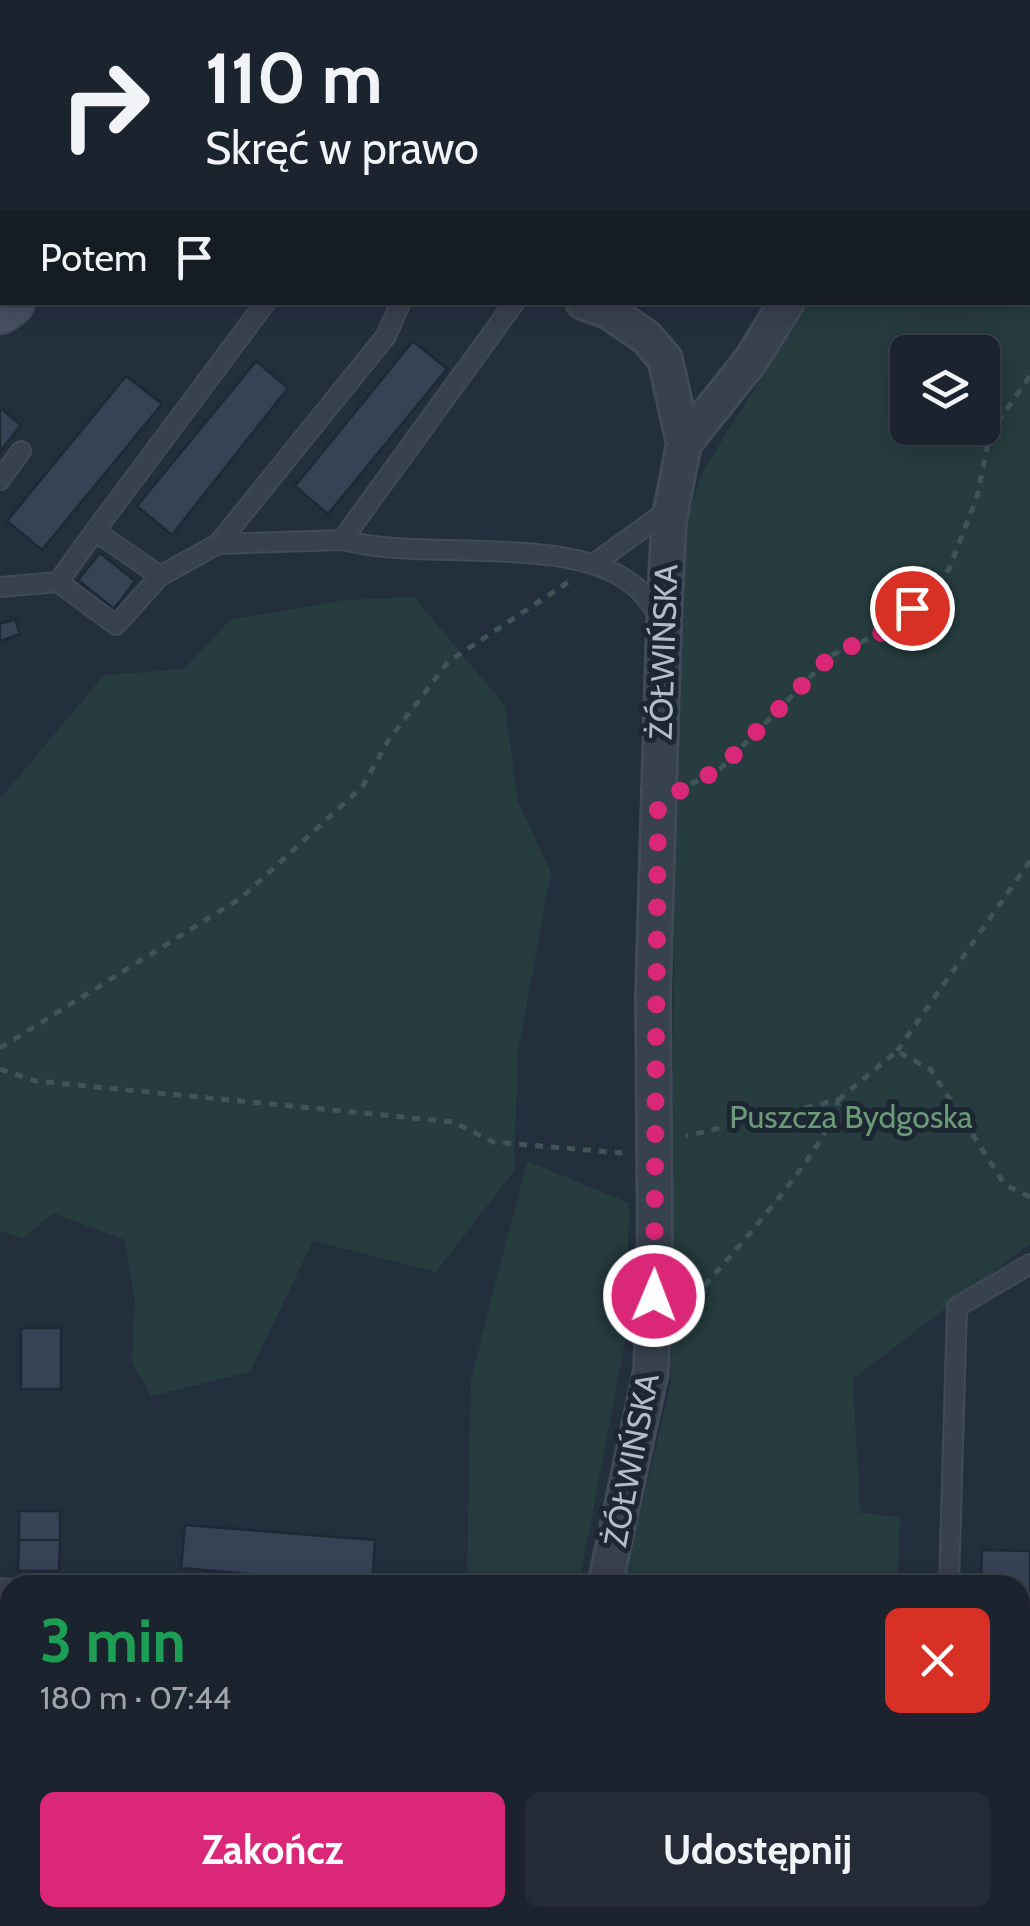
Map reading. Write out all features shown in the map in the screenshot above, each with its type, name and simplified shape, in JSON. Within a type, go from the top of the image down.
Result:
[{"type":"street","name":"ŻÓŁWIŃSKA","points":[[594,305],[629,314],[665,358],[684,444],[672,508],[664,621],[658,803],[652,1350],[627,1495],[608,1575]]},
{"type":"street","points":[[684,444],[752,360],[785,305]]},
{"type":"lane","points":[[58,582],[264,305]]},
{"type":"lane","points":[[0,587],[58,582],[116,626],[160,576],[218,544],[386,336],[400,305]]},
{"type":"lane","points":[[342,540],[513,305]]},
{"type":"lane","points":[[0,480],[20,451]]},
{"type":"lane","points":[[595,563],[672,508]]},
{"type":"lane","points":[[95,531],[160,576]]},
{"type":"lane","points":[[218,544],[342,540],[374,549],[536,555],[595,563],[634,584],[664,621]]},
{"type":"lane","points":[[949,1575],[957,1307],[1030,1264]]},
{"type":"path","points":[[658,803],[721,768],[832,655],[892,628],[949,570],[976,497],[990,432],[1030,376]]},
{"type":"path","points":[[0,1048],[241,898],[363,786],[388,740],[448,662],[595,563]]},
{"type":"path","points":[[0,1069],[36,1081],[454,1122],[493,1142],[612,1156],[838,1100],[897,1051],[1030,860]]},
{"type":"path","points":[[897,1051],[931,1070],[1005,1185],[1030,1197]]},
{"type":"path","points":[[652,1350],[810,1156],[835,1119],[838,1100]]},
{"type":"green space","name":"Puszcza Bydgoska","points":[[808,305],[1030,305],[1030,1244],[853,1379],[860,1513],[900,1517],[897,1575],[625,1575],[671,1383],[676,704],[688,514],[704,469]]},
{"type":"green space","points":[[414,597],[505,706],[518,802],[551,872],[518,1052],[514,1171],[436,1272],[313,1241],[250,1372],[151,1396],[132,1362],[135,1302],[125,1240],[53,1213],[24,1238],[0,1231],[0,799],[104,675],[184,669],[230,620],[343,600]]},
{"type":"green space","points":[[527,1161],[629,1203],[626,1336],[581,1575],[467,1575],[471,1379]]},
{"type":"building","points":[[413,341],[447,369],[328,514],[295,486]]},
{"type":"building","points":[[256,361],[288,388],[172,535],[137,506]]},
{"type":"building","points":[[126,376],[162,404],[42,550],[7,521]]},
{"type":"building","points":[[0,408],[21,425],[0,452]]},
{"type":"building","points":[[100,553],[135,581],[114,609],[78,580]]},
{"type":"building","points":[[15,619],[20,634],[0,641],[0,624]]},
{"type":"building","points":[[21,1328],[61,1328],[61,1389],[21,1389]]},
{"type":"building","points":[[19,1511],[60,1511],[60,1540],[19,1540]]},
{"type":"building","points":[[185,1525],[375,1540],[373,1575],[260,1575],[181,1568]]},
{"type":"building","points":[[19,1540],[60,1540],[59,1571],[18,1571]]},
{"type":"building","points":[[982,1550],[1030,1551],[1030,1575],[981,1575]]},
{"type":"route","points":[[654,1296],[653,995],[658,803],[721,768],[832,655],[892,628],[912,608]]}]
